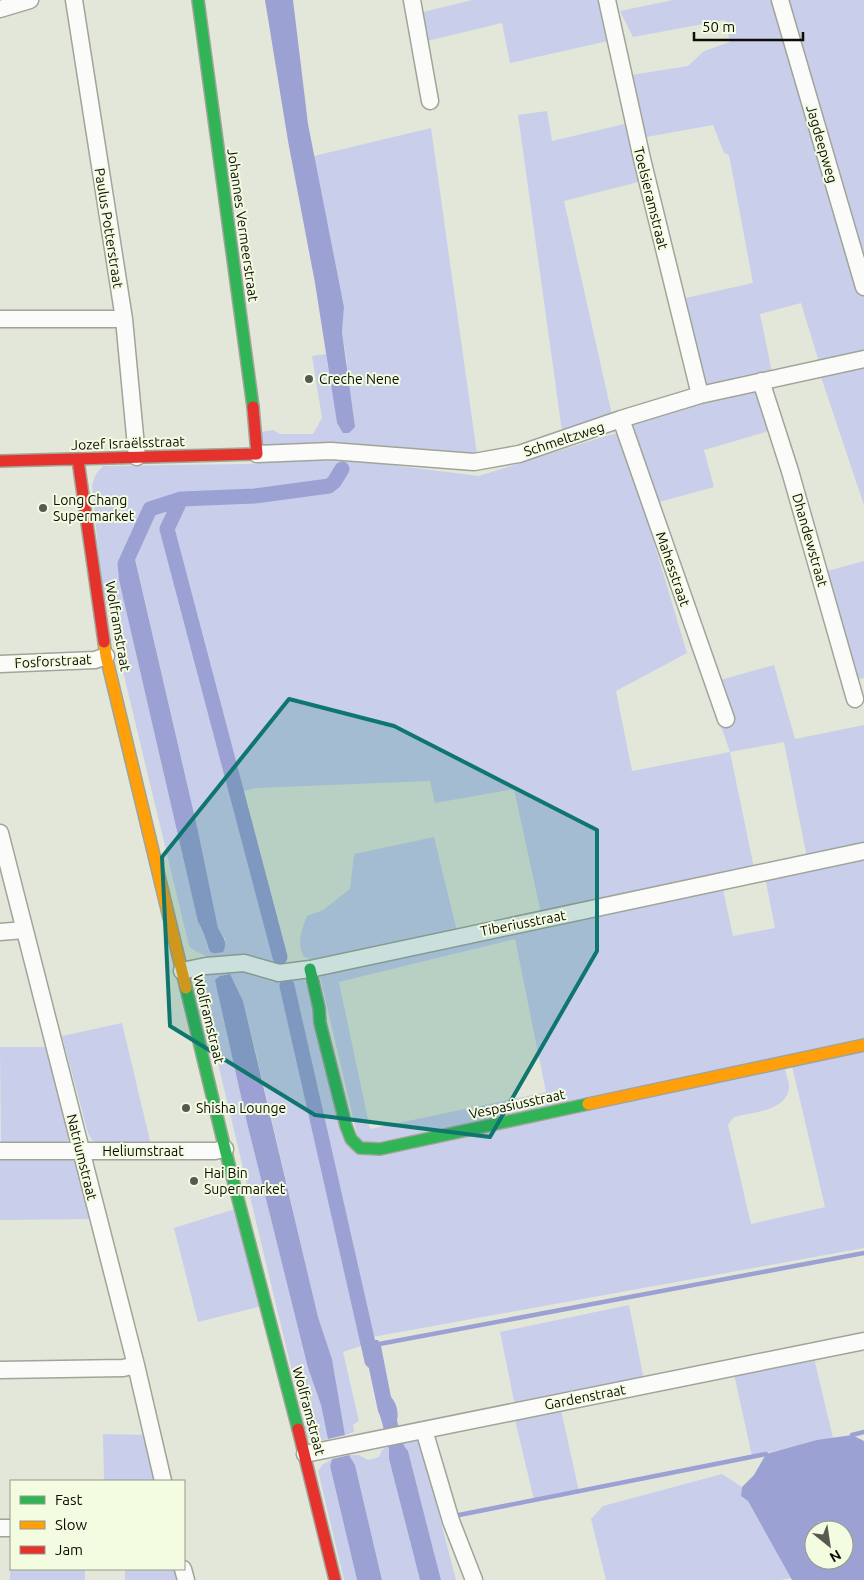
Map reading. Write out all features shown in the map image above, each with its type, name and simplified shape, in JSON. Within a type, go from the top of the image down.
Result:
[{"type":"street","points":[[0,8],[30,0]]},
{"type":"street","name":"Paulus Potterstraat","points":[[74,0],[124,319],[137,458]]},
{"type":"street","name":"Johannes Vermeerstraat","points":[[198,0],[256,429],[257,454]]},
{"type":"street","points":[[412,0],[430,102]]},
{"type":"street","name":"Toelsieramstraat","points":[[607,0],[642,159],[700,395]]},
{"type":"street","name":"Jagdeepweg","points":[[780,0],[864,287]]},
{"type":"street","points":[[0,318],[124,319]]},
{"type":"street","name":"Schmeltzweg","points":[[257,454],[331,451],[474,462],[519,454],[621,419],[700,395],[864,358]]},
{"type":"street","name":"Dhandewstraat","points":[[761,381],[790,471],[855,699]]},
{"type":"street","name":"Mahesstraat","points":[[621,419],[726,719]]},
{"type":"street","name":"Jozef Israëlsstraat","points":[[0,461],[257,454]]},
{"type":"street","name":"Wolframstraat","points":[[78,460],[106,656],[225,1149],[305,1454],[335,1580]]},
{"type":"street","name":"Fosforstraat","points":[[0,664],[95,660],[106,656]]},
{"type":"street","name":"Natriumstraat","points":[[0,833],[136,1365],[163,1480]]},
{"type":"street","name":"Tiberiusstraat","points":[[182,971],[206,966],[244,963],[279,973],[310,969],[864,851]]},
{"type":"street","points":[[0,932],[24,930]]},
{"type":"street","name":"Vespasiusstraat","points":[[310,969],[319,1008],[320,1023],[346,1126],[351,1139],[360,1148],[380,1149],[864,1044]]},
{"type":"street","name":"Heliumstraat","points":[[0,1151],[215,1151],[225,1149]]},
{"type":"street","name":"Gardenstraat","points":[[305,1454],[864,1341]]},
{"type":"street","points":[[0,1370],[123,1368],[136,1365]]},
{"type":"street","points":[[417,1431],[474,1580]]},
{"type":"highlighted area","points":[[289,699],[394,726],[597,830],[597,951],[490,1137],[315,1115],[170,1026],[162,857]]},
{"type":"shaded area","points":[[472,0],[599,0],[608,41],[510,63],[502,23],[423,42],[419,13]]},
{"type":"shaded area","points":[[673,0],[864,0],[864,350],[819,362],[801,303],[760,314],[772,372],[706,387],[681,299],[753,283],[729,155],[724,153],[713,125],[641,138],[625,76],[688,66],[704,51],[730,42],[725,20],[633,37],[620,11]]},
{"type":"shaded area","points":[[547,111],[552,141],[629,123],[642,181],[564,201],[612,415],[562,431],[518,115]]},
{"type":"shaded area","points":[[431,128],[477,454],[327,442],[296,447],[261,445],[261,432],[273,430],[280,434],[313,434],[322,418],[312,356],[326,354],[337,423],[340,428],[347,362],[342,332],[344,307],[314,156]]},
{"type":"shaded area","points":[[864,368],[864,505],[821,377]]},
{"type":"shaded area","points":[[752,390],[756,392],[769,431],[704,450],[714,487],[652,504],[630,426],[633,422]]},
{"type":"shaded area","points":[[618,433],[622,436],[687,653],[616,691],[632,771],[730,752],[754,868],[541,914],[514,789],[435,803],[430,781],[256,788],[236,793],[281,963],[232,962],[206,956],[189,946],[101,580],[92,485],[96,474],[103,466],[248,464],[287,460],[367,462],[479,476]],"holes":[[[127,552],[135,558],[198,831],[218,928],[226,940],[208,950],[206,939],[198,922],[119,580]]]},
{"type":"shaded area","points":[[864,561],[864,678],[857,679],[820,573]]},
{"type":"shaded area","points":[[774,665],[795,739],[864,725],[864,846],[807,858],[784,742],[730,752],[706,684]]},
{"type":"shaded area","points":[[434,837],[457,931],[318,961],[304,957],[300,941],[307,916],[323,910],[350,889],[354,854]]},
{"type":"shaded area","points":[[864,856],[864,1040],[375,1145],[358,1139],[320,977],[323,973],[722,885],[733,936],[775,928],[765,877]],"holes":[[[515,939],[546,1092],[370,1129],[339,982]]]},
{"type":"shaded area","points":[[232,968],[273,978],[287,986],[291,978],[298,976],[305,981],[354,1149],[785,1069],[789,1084],[788,1093],[783,1100],[769,1109],[734,1117],[728,1125],[751,1224],[825,1207],[792,1066],[864,1050],[864,1248],[367,1338],[364,1345],[343,1352],[359,1421],[353,1425],[354,1432],[345,1435],[332,1359],[318,1318],[243,1001],[235,984],[218,994],[247,1123],[308,1368],[321,1405],[328,1439],[316,1441],[308,1438],[202,997],[205,977],[219,970]]},
{"type":"shaded area","points":[[122,1023],[151,1145],[99,1144],[92,1140],[88,1133],[62,1036]]},
{"type":"shaded area","points":[[0,1047],[53,1047],[70,1138],[65,1144],[1,1144]]},
{"type":"shaded area","points":[[0,1158],[68,1158],[76,1162],[94,1219],[0,1220]]},
{"type":"shaded area","points":[[238,1208],[262,1306],[198,1322],[174,1228]]},
{"type":"shaded area","points":[[629,1305],[644,1380],[515,1406],[500,1332]]},
{"type":"shaded area","points":[[814,1358],[833,1438],[752,1456],[734,1374]]},
{"type":"shaded area","points":[[561,1410],[579,1491],[534,1500],[515,1420]]},
{"type":"shaded area","points":[[103,1434],[146,1435],[157,1480],[104,1480]]},
{"type":"shaded area","points":[[417,1440],[422,1448],[456,1580],[441,1580],[408,1451],[402,1443]]},
{"type":"shaded area","points":[[389,1446],[389,1459],[420,1580],[382,1580],[355,1465],[349,1455],[359,1455],[368,1460],[379,1457],[382,1450]]},
{"type":"shaded area","points":[[332,1459],[330,1466],[357,1580],[344,1580],[318,1471],[322,1465]]},
{"type":"shaded area","points":[[722,1474],[742,1487],[741,1496],[748,1501],[791,1578],[780,1580],[606,1580],[591,1519],[603,1506]]},
{"type":"shaded area","points":[[10,1570],[85,1570],[85,1580],[10,1580]]},
{"type":"shaded area","points":[[125,1570],[177,1570],[180,1580],[125,1580]]},
{"type":"water","points":[[265,0],[293,0],[308,124],[344,307],[342,332],[355,427],[349,433],[343,433],[337,423],[315,283],[288,141]]},
{"type":"water","points":[[127,552],[132,554],[135,559],[198,831],[218,928],[225,942],[223,952],[214,953],[210,951],[198,922],[119,580],[118,565]]},
{"type":"water","points":[[230,974],[243,1001],[318,1317],[332,1359],[345,1435],[328,1439],[321,1405],[308,1368],[247,1123],[215,980],[220,976]]},
{"type":"water","points":[[370,1340],[378,1340],[381,1346],[391,1397],[397,1410],[396,1424],[387,1425],[382,1420],[378,1411],[364,1345]]},
{"type":"water","points":[[852,1435],[864,1441],[864,1580],[792,1580],[748,1501],[741,1496],[742,1487],[754,1475],[766,1454],[817,1440]]},
{"type":"water","points":[[402,1443],[408,1451],[441,1580],[420,1580],[389,1459],[389,1446]]},
{"type":"water","points":[[349,1455],[355,1465],[382,1580],[357,1580],[330,1466],[332,1459]]},
{"type":"waterway","points":[[126,572],[125,564],[150,509],[181,499],[255,496],[329,486],[334,482],[342,469]]},
{"type":"waterway","points":[[181,499],[167,529],[280,957]]},
{"type":"waterway","points":[[287,986],[372,1361]]},
{"type":"waterway","points":[[374,1345],[864,1253]]},
{"type":"waterway","points":[[385,1405],[401,1464]]},
{"type":"waterway","points":[[852,1435],[864,1432]]},
{"type":"waterway","points":[[454,1516],[766,1454]]},
{"type":"traffic: fast","points":[[198,0],[253,407]]},
{"type":"traffic: fast","points":[[310,969],[319,1008],[320,1023],[346,1126],[351,1139],[360,1148],[380,1149],[588,1104]]},
{"type":"traffic: fast","points":[[186,988],[225,1149],[298,1429]]},
{"type":"traffic: slow","points":[[104,642],[186,988]]},
{"type":"traffic: slow","points":[[588,1104],[864,1045]]},
{"type":"traffic: jam","points":[[0,461],[257,454],[253,407]]},
{"type":"traffic: jam","points":[[78,460],[104,642]]},
{"type":"traffic: jam","points":[[298,1429],[335,1580]]},
{"type":"place","name":"Creche Nene","points":[[309,379]]},
{"type":"place","name":"Long Chang Supermarket","points":[[43,508]]},
{"type":"place","name":"Shisha Lounge","points":[[186,1108]]},
{"type":"place","name":"Hai Bin Supermarket","points":[[194,1181]]}]
